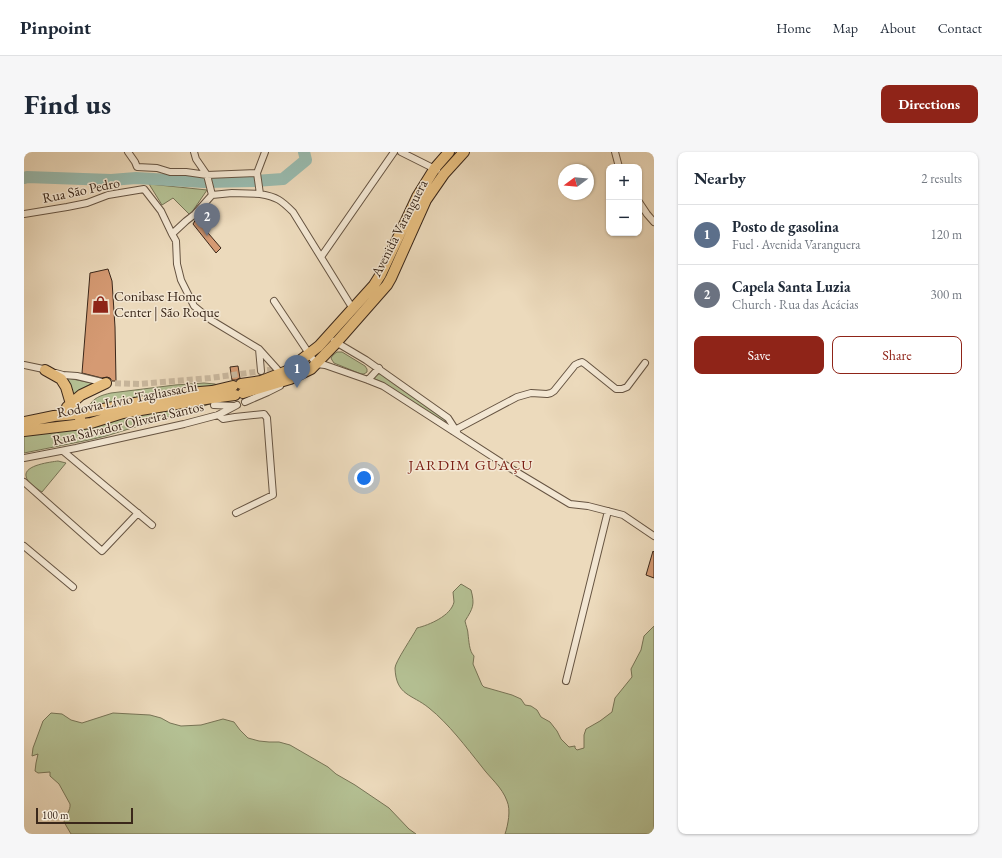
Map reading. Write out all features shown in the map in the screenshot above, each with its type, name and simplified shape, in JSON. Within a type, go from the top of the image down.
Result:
[{"type":"highway","name":"Avenida Varanguera","points":[[238,396],[261,381],[287,371],[319,346],[374,285],[381,274],[417,197],[435,168],[449,152]]},
{"type":"highway","name":"Avenida Varanguera","points":[[238,396],[290,379],[311,370],[387,285],[426,200],[444,174],[464,152]]},
{"type":"highway","points":[[45,370],[61,380],[77,414],[83,421],[91,423]]},
{"type":"highway","points":[[54,416],[81,395],[106,383]]},
{"type":"highway","name":"Rodovia Lívio Tagliassachi","points":[[24,422],[54,416],[77,414],[188,393],[212,391],[238,396]]},
{"type":"highway","name":"Rodovia Lívio Tagliassachi","points":[[24,431],[91,423],[123,413],[213,401],[238,396]]},
{"type":"street","points":[[128,152],[137,166],[157,168],[170,172],[186,172],[208,177],[257,176]]},
{"type":"street","points":[[194,152],[196,159],[208,177],[212,195]]},
{"type":"street","points":[[260,194],[257,176],[265,152]]},
{"type":"street","points":[[321,257],[394,152]]},
{"type":"street","points":[[401,152],[435,168],[444,174]]},
{"type":"street","points":[[615,152],[618,164]]},
{"type":"street","name":"Rua São Pedro","points":[[24,214],[87,203],[108,195],[144,189],[161,211],[172,234]]},
{"type":"street","points":[[277,369],[259,349],[212,320],[194,306],[181,280],[177,264],[176,241],[172,234],[195,214],[212,195],[232,193],[260,194],[272,196],[282,201],[293,212],[353,309]]},
{"type":"street","points":[[642,206],[654,222]]},
{"type":"street","points":[[274,301],[316,364],[325,365],[382,386],[454,430],[459,435],[510,468],[570,504],[588,506],[623,515],[654,536]]},
{"type":"street","points":[[328,336],[336,343],[379,368],[448,418],[454,430]]},
{"type":"street","points":[[259,349],[261,371]]},
{"type":"street","points":[[454,430],[517,397],[531,393],[551,393],[575,365],[579,363],[582,362],[585,364],[616,389],[626,387],[645,363]]},
{"type":"street","points":[[24,365],[63,375],[77,376],[106,383]]},
{"type":"street","points":[[368,380],[379,368]]},
{"type":"street","name":"Rua Salvador Oliveira Santos","points":[[24,458],[63,451],[218,415],[238,396]]},
{"type":"street","points":[[213,401],[218,415],[223,419],[264,414],[267,418],[273,495],[236,513]]},
{"type":"street","points":[[63,451],[152,524]]},
{"type":"street","points":[[24,462],[39,455]]},
{"type":"street","points":[[24,482],[102,551],[138,513]]},
{"type":"street","points":[[566,681],[608,511]]},
{"type":"street","points":[[24,546],[73,586]]},
{"type":"green space","points":[[149,184],[207,190],[190,215],[173,198],[162,205]]},
{"type":"green space","points":[[337,352],[342,352],[365,366],[367,372],[361,374],[334,363],[331,358]]},
{"type":"green space","points":[[379,371],[445,419],[445,421],[444,422],[387,385],[373,378]]},
{"type":"green space","points":[[63,377],[96,384],[73,397]]},
{"type":"green space","points":[[204,383],[217,385],[89,407],[95,399],[111,393]]},
{"type":"green space","points":[[204,400],[210,402],[210,404],[106,436],[24,453],[24,435]]},
{"type":"green space","points":[[58,461],[66,463],[42,492],[28,481],[26,476],[29,469]]},
{"type":"green space","points":[[461,584],[471,590],[473,603],[470,613],[465,621],[470,649],[474,656],[473,664],[482,685],[484,687],[521,699],[525,705],[531,706],[537,710],[541,717],[550,722],[561,739],[569,747],[575,746],[577,750],[584,748],[584,735],[586,729],[612,712],[615,698],[632,677],[631,669],[641,650],[644,636],[654,626],[654,834],[505,834],[509,809],[502,791],[450,728],[423,703],[406,693],[398,684],[396,677],[396,665],[417,628],[439,619],[449,612],[454,602],[453,592]]},
{"type":"green space","points":[[51,713],[62,714],[71,720],[82,723],[113,713],[150,715],[181,726],[201,725],[223,719],[234,722],[248,738],[290,745],[328,767],[336,774],[389,808],[409,829],[416,834],[71,834],[64,822],[70,808],[70,804],[59,784],[50,776],[50,772],[38,773],[35,771],[38,754],[32,756],[33,748],[43,721]]},
{"type":"building","points":[[196,219],[221,248],[216,253],[193,224]]},
{"type":"building","name":"Conibase Home Center | São Roque","points":[[108,269],[112,281],[116,381],[112,381],[107,377],[102,378],[82,373],[90,273]]},
{"type":"building","points":[[238,366],[240,378],[232,380],[230,367]]},
{"type":"building","points":[[653,551],[654,552],[654,578],[646,575]]},
{"type":"waterway","points":[[24,178],[111,180],[136,178],[204,182],[283,179],[306,160],[304,152]]},
{"type":"tunnel","points":[[106,383],[140,384],[210,378],[277,369],[281,370]]},
{"type":"place","name":"Capela Santa Luzia","points":[[207,236]]},
{"type":"place","name":"Conibase Home Center | São Roque","points":[[101,304]]},
{"type":"place","name":"Posto de gasolina","points":[[297,388]]},
{"type":"district","name":"JARDIM GUAÇU","points":[[471,465]]}]
